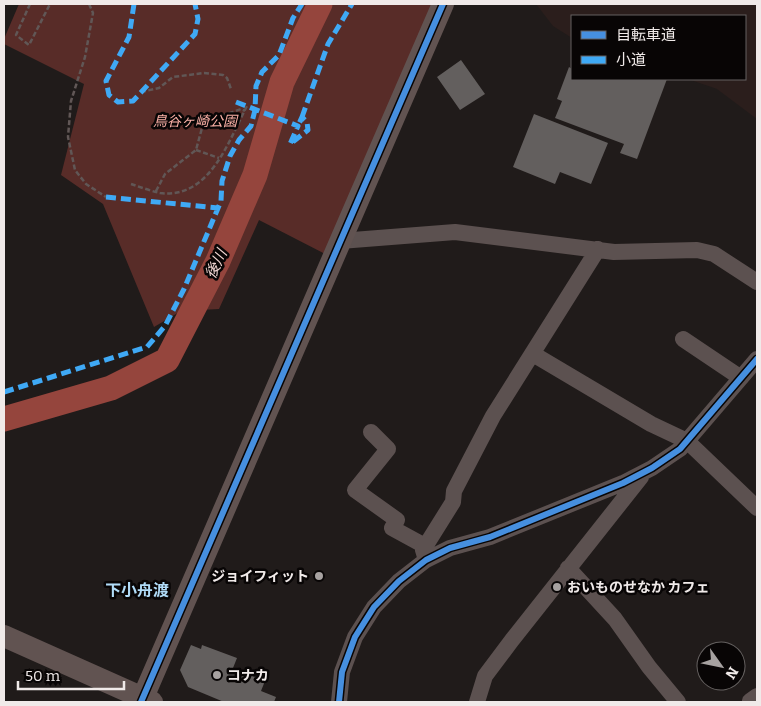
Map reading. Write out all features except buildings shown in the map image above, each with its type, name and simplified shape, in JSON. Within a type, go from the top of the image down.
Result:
[{"type":"street","points":[[4,636],[145,701],[340,241],[443,4]]},
{"type":"street","points":[[340,241],[455,232],[614,252],[697,250],[714,254],[757,282]]},
{"type":"street","points":[[339,702],[342,672],[355,637],[374,607],[426,553],[453,502],[454,491],[493,416],[598,249]]},
{"type":"street","points":[[683,339],[741,378]]},
{"type":"street","points":[[533,354],[651,424],[687,441],[757,508]]},
{"type":"street","points":[[371,432],[388,449],[355,490],[397,520],[392,528],[426,553],[490,537],[623,483],[645,472],[680,449],[757,359]]},
{"type":"street","points":[[477,702],[485,676],[645,472]]},
{"type":"street","points":[[568,568],[615,619],[649,667],[678,702]]},
{"type":"path","points":[[30,4],[16,35],[28,45],[50,4]]},
{"type":"path","points":[[89,4],[93,13],[85,57],[71,101],[68,137],[75,170],[86,184],[106,197]]},
{"type":"path","points":[[141,92],[159,88],[173,77],[204,73],[223,75],[228,78],[231,89]]},
{"type":"path","points":[[130,184],[161,193],[182,191],[200,183],[214,169],[247,106]]},
{"type":"path","points":[[156,191],[165,174],[196,150],[202,128],[210,120],[241,109],[245,111]]},
{"type":"path","points":[[196,150],[219,158]]},
{"type":"shaded area","points":[[536,4],[757,4],[757,119],[717,89],[691,80],[746,80],[746,15],[571,15],[571,37],[553,26]]},
{"type":"green space","name":"鳥谷ヶ崎公園","points":[[19,4],[443,4],[333,258],[259,220],[219,309],[181,311],[154,327],[103,204],[61,175],[84,84],[4,44],[4,39]]},
{"type":"waterway","name":"後川","points":[[4,419],[111,388],[167,360],[218,261],[255,175],[282,82],[320,4]]},
{"type":"marked path","points":[[134,4],[129,37],[106,81],[109,95],[118,102],[133,101],[195,34],[198,19],[195,4]]},
{"type":"marked path","points":[[4,392],[147,347],[165,326],[184,289],[221,201],[222,181],[230,156],[239,140],[251,126],[255,110],[256,86],[262,72],[279,55],[293,18],[302,4]]},
{"type":"marked path","points":[[302,117],[328,44],[352,4]]},
{"type":"marked path","points":[[236,102],[298,126],[290,144],[308,130],[307,122],[302,117],[298,126]]},
{"type":"marked path","points":[[106,197],[218,208]]},
{"type":"cycle path","points":[[141,702],[443,4]]},
{"type":"cycle path","points":[[339,702],[342,672],[355,637],[374,607],[399,581],[426,560],[450,548],[490,537],[623,483],[652,468],[680,449],[757,359]]},
{"type":"place","name":"ジョイフィット","points":[[319,576]]},
{"type":"place","name":"おいものせなか カフェ","points":[[557,587]]},
{"type":"place","name":"コナカ","points":[[217,675]]},
{"type":"district","name":"下小舟渡","points":[[137,590]]}]
